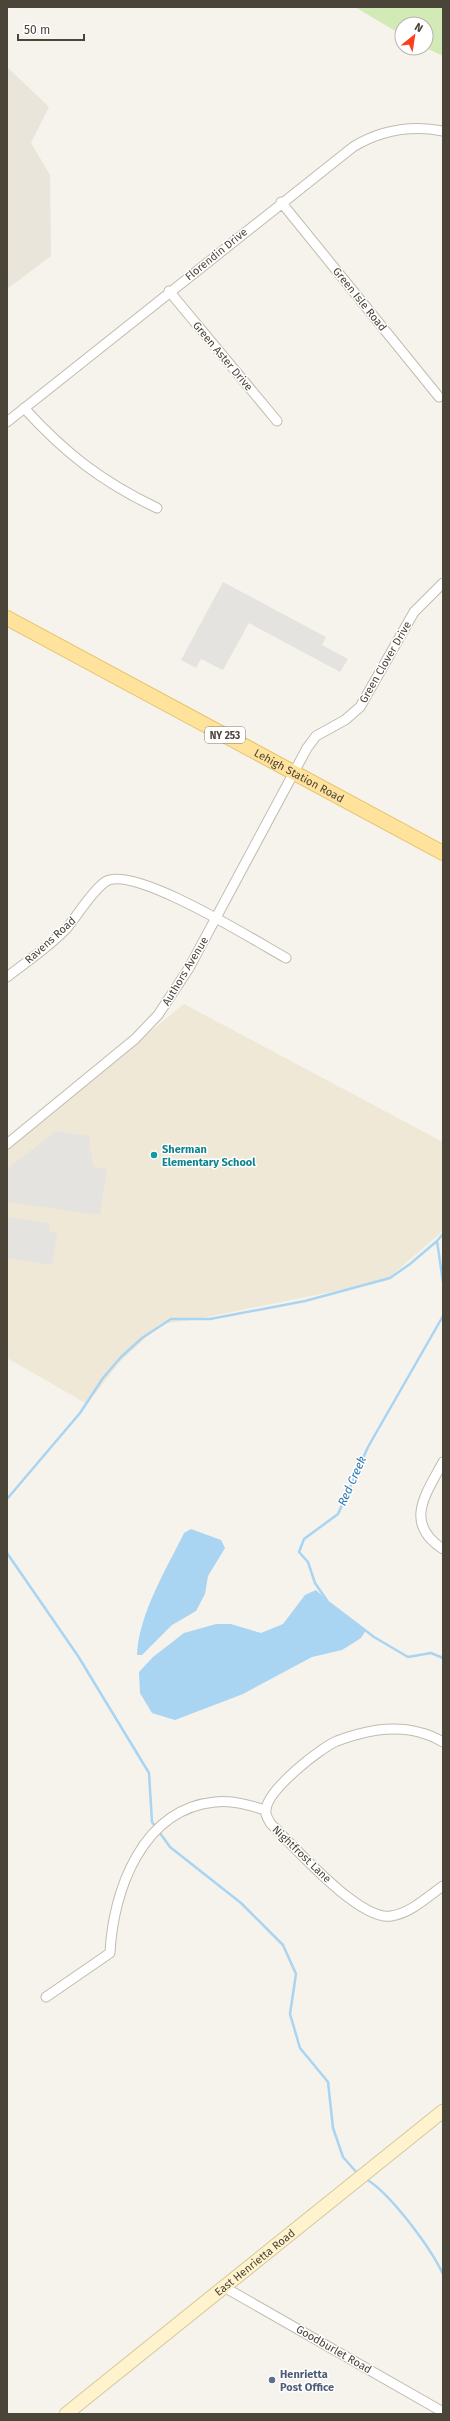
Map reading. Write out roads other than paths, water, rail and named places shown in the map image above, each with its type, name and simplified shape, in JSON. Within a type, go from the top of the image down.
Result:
[{"type":"main road","name":"Lehigh Station Road","points":[[7,618],[443,853]]},
{"type":"main road","name":"East Henrietta Road","points":[[66,2414],[443,2111]]},
{"type":"street","name":"Florendin Drive","points":[[7,422],[169,291],[353,146],[367,138],[398,129],[416,128],[443,131]]},
{"type":"street","name":"Green Isle Road","points":[[281,202],[439,397]]},
{"type":"street","name":"Green Aster Drive","points":[[169,291],[277,421]]},
{"type":"street","points":[[24,408],[83,466],[126,493],[157,508]]},
{"type":"street","name":"Green Clover Drive","points":[[294,773],[311,741],[322,732],[345,720],[360,707],[414,612],[443,583]]},
{"type":"street","name":"Authors Avenue","points":[[7,1144],[148,1027],[175,992],[294,773]]},
{"type":"street","name":"Ravens Road","points":[[7,977],[65,930],[99,888],[112,879],[129,879],[180,899],[286,958]]},
{"type":"street","points":[[443,1462],[423,1500],[420,1511],[425,1533],[443,1549]]},
{"type":"street","points":[[46,1997],[110,1953],[119,1895],[127,1872],[156,1831],[182,1811],[215,1802],[232,1802],[265,1810],[268,1802],[280,1786],[318,1752],[336,1742],[378,1730],[400,1729],[418,1731],[443,1742]]},
{"type":"street","name":"Nightfrost Lane","points":[[265,1810],[271,1824],[347,1897],[367,1912],[390,1917],[400,1914],[412,1909],[443,1886]]},
{"type":"street","name":"Goodburlet Road","points":[[224,2287],[443,2412]]},
{"type":"water","points":[[191,1529],[221,1540],[225,1548],[208,1576],[205,1594],[196,1611],[172,1625],[142,1655],[137,1655],[143,1623],[154,1592],[184,1533]]},
{"type":"water","points":[[316,1590],[335,1608],[366,1630],[361,1638],[342,1650],[312,1657],[243,1694],[175,1720],[152,1713],[140,1693],[139,1672],[153,1657],[184,1633],[216,1624],[231,1624],[261,1633],[283,1624],[305,1595]]},
{"type":"waterway","name":"Red Creek","points":[[443,1234],[437,1241],[443,1282]]},
{"type":"waterway","points":[[7,1499],[80,1413],[103,1378],[121,1357],[142,1338],[171,1319],[210,1319],[305,1301],[390,1278],[410,1264],[437,1241]]},
{"type":"waterway","name":"Red Creek","points":[[443,1316],[368,1447],[338,1514],[304,1539],[299,1552],[308,1562],[315,1583],[328,1602],[374,1637],[408,1657],[431,1653],[443,1658]]},
{"type":"waterway","points":[[7,1553],[78,1656],[149,1773],[152,1822],[170,1847],[241,1903],[283,1945],[296,1974],[290,2014],[300,2048],[328,2082],[333,2128],[343,2157],[358,2174]]},
{"type":"waterway","points":[[366,2179],[387,2196],[409,2222],[420,2236],[443,2274]]},
{"type":"place","name":"Sherman Elementary School","points":[[154,1155]]},
{"type":"place","name":"Henrietta Post Office","points":[[272,2380]]}]
